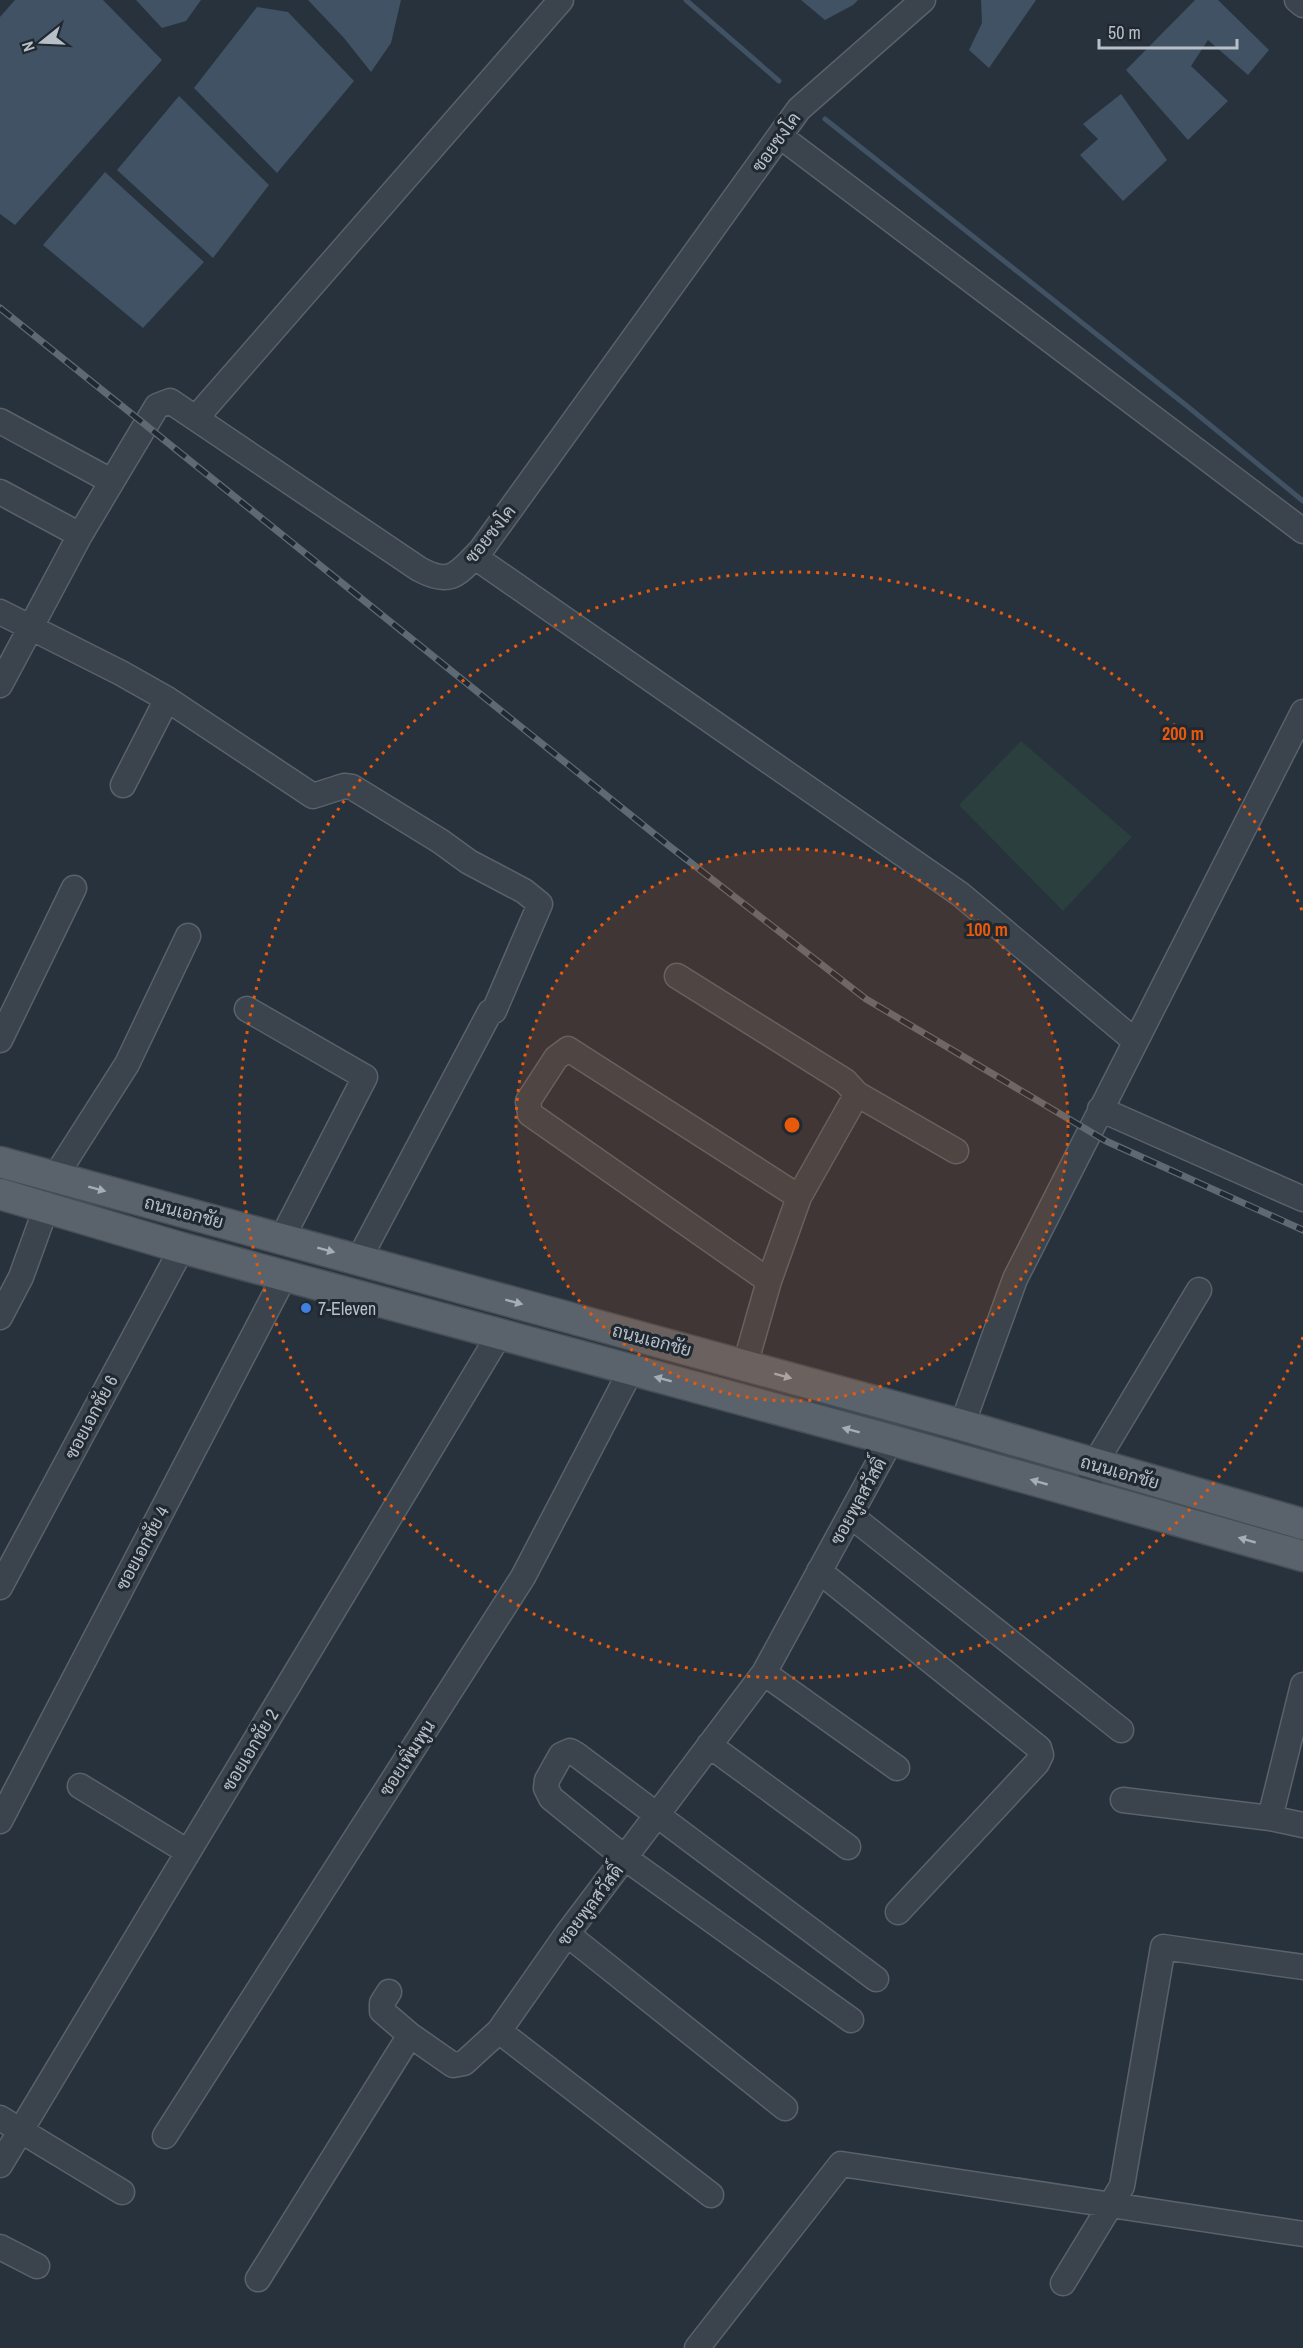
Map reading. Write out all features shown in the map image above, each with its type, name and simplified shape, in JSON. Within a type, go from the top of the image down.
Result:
[{"type":"main road","name":"ถนนเอกชัย","points":[[0,1162],[962,1425],[1303,1524]]},
{"type":"main road","name":"ถนนเอกชัย","points":[[0,1194],[182,1248],[891,1440],[1303,1556]]},
{"type":"street","points":[[196,418],[561,0]]},
{"type":"street","name":"ซอยชงโค","points":[[0,685],[111,481],[157,406],[170,401],[419,569],[435,578],[455,576],[475,556],[799,110],[923,0]]},
{"type":"street","points":[[1298,0],[1303,5]]},
{"type":"street","points":[[780,136],[1303,531]]},
{"type":"street","points":[[0,421],[111,481]]},
{"type":"street","points":[[0,492],[80,536]]},
{"type":"street","points":[[475,556],[960,894],[1135,1041]]},
{"type":"street","points":[[0,612],[121,673],[167,699],[313,796],[344,786],[352,787],[440,841],[469,862],[524,891],[540,904],[494,1011],[490,1012],[359,1259]]},
{"type":"street","points":[[123,785],[167,699]]},
{"type":"street","points":[[962,1425],[1015,1279],[1303,712]]},
{"type":"street","points":[[0,1040],[74,888]]},
{"type":"street","points":[[55,1178],[127,1064],[188,936]]},
{"type":"street","points":[[677,976],[845,1081],[857,1095],[956,1151]]},
{"type":"street","points":[[247,1009],[365,1077],[282,1238]]},
{"type":"street","points":[[769,1281],[530,1114],[528,1101],[555,1058],[568,1049],[799,1197]]},
{"type":"street","points":[[745,1365],[769,1281],[799,1197],[857,1095]]},
{"type":"street","points":[[1100,1109],[1303,1199]]},
{"type":"street","points":[[0,1317],[21,1277],[46,1208]]},
{"type":"street","name":"ซอยเอกชัย 6","points":[[0,1587],[182,1248]]},
{"type":"street","name":"ซอยเอกชัย 4","points":[[0,1821],[285,1275]]},
{"type":"street","points":[[1086,1495],[1094,1465],[1199,1290]]},
{"type":"street","name":"ซอยเอกชัย 2","points":[[0,2165],[500,1335]]},
{"type":"street","name":"ซอยเพิ่มพูน","points":[[165,2136],[523,1577],[632,1370]]},
{"type":"street","name":"ซอยพูลสวัสดิ์","points":[[389,1992],[382,2003],[382,2011],[410,2035],[453,2065],[464,2063],[499,2031],[567,1934],[764,1673],[891,1440]]},
{"type":"street","points":[[850,1515],[1121,1730]]},
{"type":"street","points":[[819,1571],[1039,1748],[1041,1755],[1037,1763],[898,1912]]},
{"type":"street","points":[[764,1673],[897,1768]]},
{"type":"street","points":[[1270,1818],[1303,1685]]},
{"type":"street","points":[[709,1745],[848,1846]]},
{"type":"street","points":[[851,2020],[625,1858],[552,1798],[546,1788],[547,1780],[561,1755],[570,1751],[577,1755],[876,1979]]},
{"type":"street","points":[[80,1786],[188,1852]]},
{"type":"street","points":[[1124,1800],[1270,1818],[1303,1825]]},
{"type":"street","points":[[567,1934],[785,2108]]},
{"type":"street","points":[[1063,2283],[1122,2186],[1163,1947],[1303,1967]]},
{"type":"street","points":[[499,2031],[711,2195]]},
{"type":"street","points":[[258,2278],[410,2035]]},
{"type":"street","points":[[0,2118],[122,2192]]},
{"type":"street","points":[[697,2348],[841,2164],[1303,2234]]},
{"type":"street","points":[[0,2247],[37,2266]]},
{"type":"green space","points":[[1021,741],[1132,837],[1063,911],[959,805]]},
{"type":"water","points":[[15,0],[103,0],[162,60],[15,225],[0,214],[0,17]]},
{"type":"water","points":[[136,0],[201,0],[186,21],[162,28]]},
{"type":"water","points":[[308,0],[401,0],[391,43],[371,72],[344,38]]},
{"type":"water","points":[[801,0],[858,0],[825,20]]},
{"type":"water","points":[[981,0],[1036,0],[989,68],[969,50],[982,23]]},
{"type":"water","points":[[1195,0],[1218,0],[1269,50],[1248,75],[1208,40],[1191,66],[1228,101],[1188,140],[1126,70]]},
{"type":"water","points":[[257,7],[288,12],[354,81],[277,173],[194,88]]},
{"type":"water","points":[[1121,94],[1167,160],[1123,201],[1080,155],[1098,139],[1083,124]]},
{"type":"water","points":[[179,96],[269,185],[213,258],[117,170]]},
{"type":"water","points":[[105,172],[204,262],[143,328],[43,245]]},
{"type":"waterway","points":[[686,0],[779,81]]},
{"type":"waterway","points":[[825,119],[1303,501]]},
{"type":"railway","points":[[0,308],[668,845],[866,999],[1106,1141],[1303,1230]]},
{"type":"place","name":"7-Eleven","points":[[306,1308]]}]
